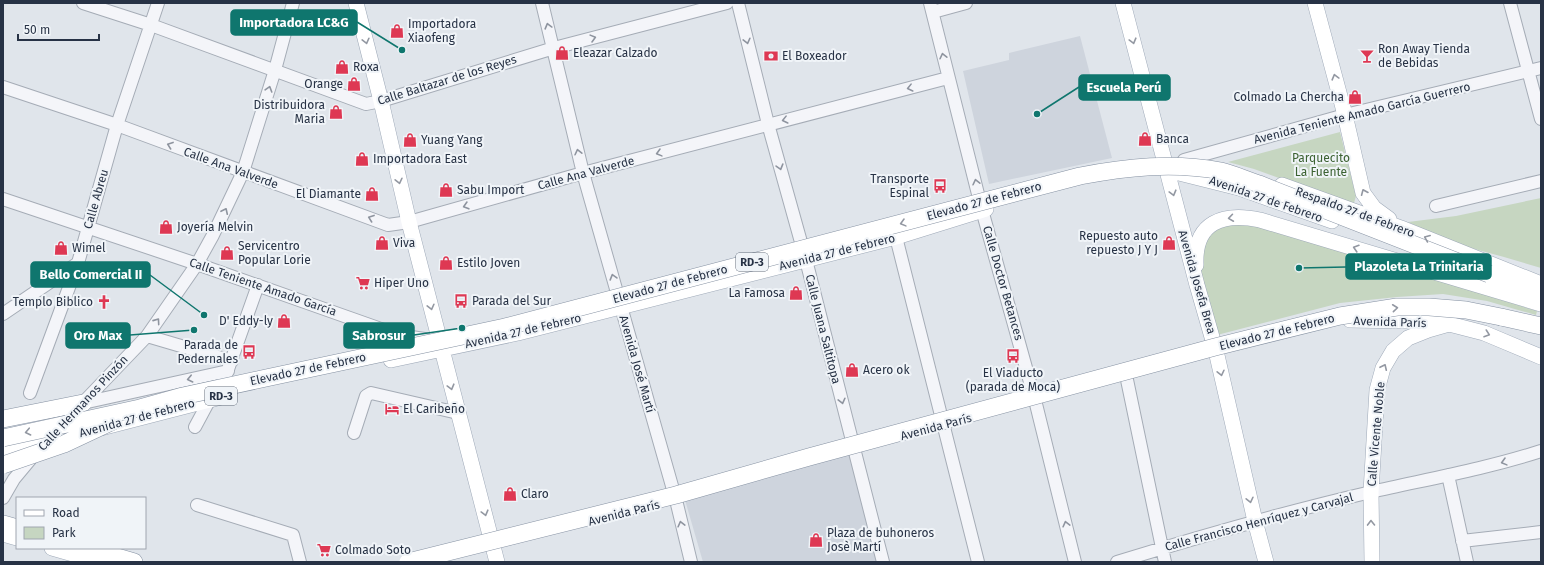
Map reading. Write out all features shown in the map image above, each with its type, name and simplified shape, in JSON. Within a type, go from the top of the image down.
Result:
[{"type":"highway","name":"Elevado 27 de Febrero","points":[[3,438],[140,408],[213,390],[505,327],[1080,176],[1148,166],[1179,166],[1222,172],[1266,187],[1513,283]]},
{"type":"highway","points":[[1513,283],[1541,284]]},
{"type":"highway","name":"RD-3","points":[[1513,283],[1541,295]]},
{"type":"highway","name":"Elevado 27 de Febrero","points":[[408,562],[676,495],[809,457],[1215,347],[1340,316],[1397,307],[1429,307],[1466,310],[1541,326]]},
{"type":"highway","points":[[1519,321],[1541,336]]},
{"type":"highway","points":[[3,420],[83,403]]},
{"type":"highway","points":[[3,465],[64,444],[140,408]]},
{"type":"highway","points":[[3,524],[16,528]]},
{"type":"highway","points":[[89,549],[134,562]]},
{"type":"main road","points":[[356,3],[381,101],[409,222],[498,562]]},
{"type":"main road","name":"Avenida Josefa Brea","points":[[1123,3],[1197,285],[1216,351],[1255,521],[1266,562]]},
{"type":"main road","points":[[1315,3],[1345,115],[1363,193],[1374,208],[1401,228]]},
{"type":"main road","name":"Respaldo 27 de Febrero","points":[[1166,166],[1184,160],[1205,161],[1226,165],[1401,228],[1541,284]]},
{"type":"main road","name":"Avenida 27 de Febrero","points":[[3,452],[210,399],[441,345],[518,333],[896,238],[982,210],[1112,176],[1166,166],[1239,188],[1400,247],[1541,304]]},
{"type":"main road","points":[[1197,285],[1196,252],[1199,239],[1208,229],[1220,220],[1243,216],[1541,304]]},
{"type":"main road","name":"Avenida París","points":[[427,562],[493,544],[676,500],[854,448],[1290,332],[1352,320],[1410,321],[1449,324]]},
{"type":"main road","points":[[1449,324],[1484,333],[1541,357]]},
{"type":"main road","name":"Calle Vicente Noble","points":[[1372,562],[1371,492],[1377,390],[1383,368],[1393,351],[1408,338],[1449,324]]},
{"type":"main road","points":[[3,534],[16,538]]},
{"type":"main road","points":[[56,549],[101,562]]},
{"type":"street","name":"Calle Baltazar de los Reyes","points":[[82,3],[151,25],[366,104],[381,101],[554,48],[727,3]]},
{"type":"street","name":"Calle Abreu","points":[[30,393],[78,263],[117,125],[158,3]]},
{"type":"street","name":"Calle Hermanos Pinzón","points":[[3,498],[20,471],[47,440],[147,336],[197,264],[213,236],[243,172],[275,70],[293,3]]},
{"type":"street","name":"Avenida José Martí","points":[[542,3],[583,173],[676,500],[691,562]]},
{"type":"street","name":"Calle Juana Saltitopa","points":[[738,3],[768,124],[806,260],[884,562]]},
{"type":"street","points":[[932,8],[966,3]]},
{"type":"street","points":[[1510,3],[1541,118]]},
{"type":"street","name":"Calle Doctor Betances","points":[[932,8],[948,78],[967,144],[982,210],[1035,400],[1075,562]]},
{"type":"street","name":"Avenida Teniente Amado García Guerrero","points":[[1184,160],[1345,115],[1541,68]]},
{"type":"street","name":"Calle Ana Valverde","points":[[3,87],[117,125],[388,224],[409,222],[583,173],[948,78]]},
{"type":"street","points":[[1436,206],[1541,181]]},
{"type":"street","name":"Calle Teniente Amado García","points":[[3,199],[258,285],[398,335],[441,345]]},
{"type":"street","points":[[896,238],[978,562]]},
{"type":"street","points":[[4,312],[78,263]]},
{"type":"street","points":[[195,427],[210,399],[220,389],[230,366],[258,285]]},
{"type":"street","points":[[147,336],[230,366]]},
{"type":"street","points":[[83,403],[230,366]]},
{"type":"street","points":[[1126,375],[1165,562]]},
{"type":"street","points":[[354,433],[366,396],[371,393],[458,413]]},
{"type":"street","name":"Calle Francisco Henríquez y Carvajal","points":[[1117,562],[1255,521],[1371,492],[1506,462],[1541,451]]},
{"type":"street","points":[[1448,475],[1467,562]]},
{"type":"street","points":[[197,504],[293,535],[300,562]]},
{"type":"street","points":[[1462,541],[1541,532]]},
{"type":"shaded area","points":[[1080,36],[1112,158],[989,184],[963,71],[1009,60],[1009,53]]},
{"type":"shaded area","points":[[852,454],[883,562],[703,562],[685,500]]},
{"type":"green space","name":"Parquecito La Fuente","points":[[1340,132],[1356,196],[1354,203],[1345,202],[1254,169],[1228,162]]},
{"type":"green space","points":[[1541,198],[1541,268],[1456,244],[1408,222],[1456,216]]},
{"type":"green space","points":[[1241,223],[1258,225],[1537,311],[1536,315],[1487,301],[1443,294],[1340,303],[1217,335],[1201,281],[1199,256],[1211,233],[1221,226]]},
{"type":"place","name":"Importadora Xiaofeng","points":[[397,31]]},
{"type":"place","name":"Importadora LC&G","points":[[402,50]]},
{"type":"place","name":"Eleazar Calzado","points":[[562,53]]},
{"type":"place","name":"El Boxeador","points":[[771,56]]},
{"type":"place","name":"Ron Away Tienda de Bebidas","points":[[1367,56]]},
{"type":"place","name":"Roxa","points":[[342,67]]},
{"type":"place","name":"Orange","points":[[354,84]]},
{"type":"place","name":"Colmado La Chercha","points":[[1355,97]]},
{"type":"place","name":"Distribuidora Maria","points":[[336,112]]},
{"type":"place","name":"Escuela Perú","points":[[1037,114]]},
{"type":"place","name":"Banca","points":[[1145,139]]},
{"type":"place","name":"Yuang Yang","points":[[410,140]]},
{"type":"place","name":"Importadora East","points":[[362,159]]},
{"type":"place","name":"Transporte Espinal","points":[[940,186]]},
{"type":"place","name":"Sabu Import","points":[[446,190]]},
{"type":"place","name":"El Diamante","points":[[372,194]]},
{"type":"place","name":"Joyería Melvin","points":[[166,227]]},
{"type":"place","name":"Viva","points":[[382,243]]},
{"type":"place","name":"Repuesto auto repuesto J Y J","points":[[1169,243]]},
{"type":"place","name":"Wimel","points":[[61,248]]},
{"type":"place","name":"Servicentro Popular Lorie","points":[[227,253]]},
{"type":"place","name":"Estilo Joven","points":[[446,263]]},
{"type":"place","name":"Plazoleta La Trinitaria","points":[[1299,268]]},
{"type":"place","name":"Hiper Uno","points":[[363,283]]},
{"type":"place","name":"La Famosa","points":[[796,293]]},
{"type":"place","name":"Parada del Sur","points":[[461,301]]},
{"type":"place","name":"Templo Biblico","points":[[104,302]]},
{"type":"place","name":"Bello Comercial II","points":[[204,315]]},
{"type":"place","name":"D' Eddy-ly","points":[[284,321]]},
{"type":"place","name":"Sabrosur","points":[[462,328]]},
{"type":"place","name":"Oro Max","points":[[194,330]]},
{"type":"place","name":"Parada de Pedernales","points":[[249,352]]},
{"type":"place","name":"El Viaducto (parada de Moca)","points":[[1013,356]]},
{"type":"place","name":"Acero ok","points":[[852,370]]},
{"type":"place","name":"El Caribeño","points":[[392,409]]},
{"type":"place","name":"Claro","points":[[510,494]]},
{"type":"place","name":"Plaza de buhoneros Josè Martí","points":[[816,540]]},
{"type":"place","name":"Colmado Soto","points":[[324,550]]}]
